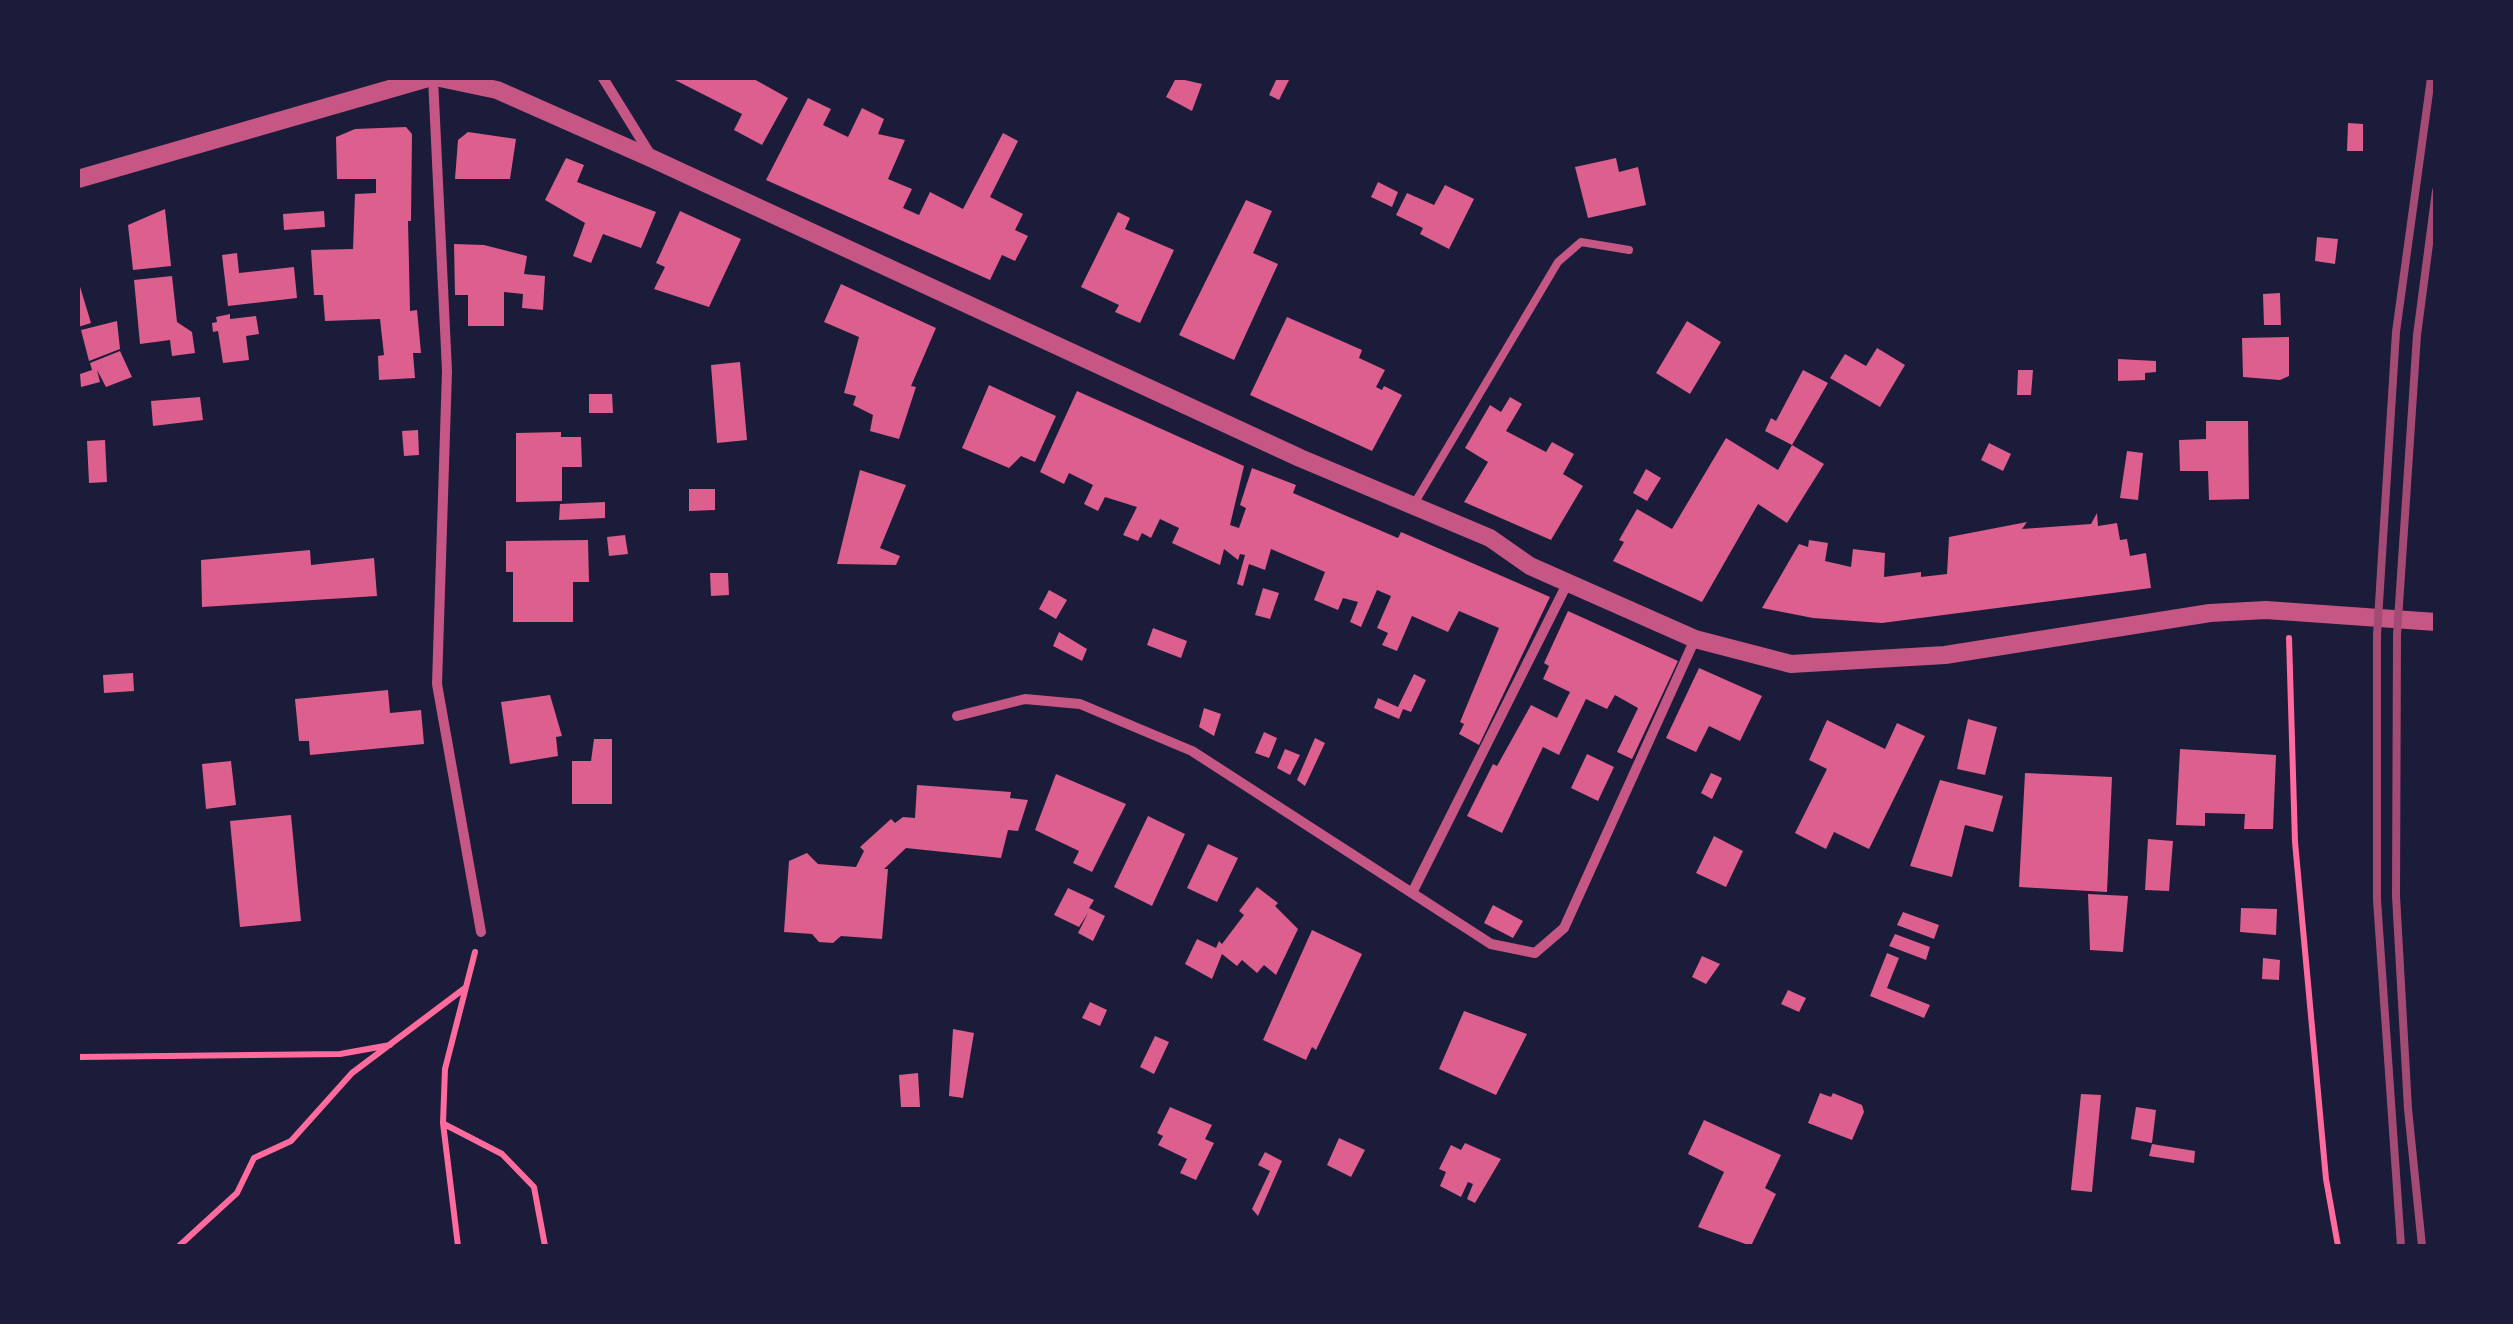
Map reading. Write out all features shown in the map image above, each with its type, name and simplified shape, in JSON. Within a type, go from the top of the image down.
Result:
[{"type":"street","points":[[434,78],[447,372],[437,684],[481,932]]},
{"type":"street","points":[[78,179],[434,78],[497,90],[653,159],[1412,507],[1490,538],[1530,566],[1695,639],[1791,664],[1945,655],[2210,612],[2288,612],[2436,622]]},
{"type":"street","points":[[603,78],[653,159]]},
{"type":"street","points":[[1412,893],[1567,584]]},
{"type":"street","points":[[957,716],[1025,699],[1080,704],[1192,751],[1491,944],[1535,953],[1564,928],[1695,639]]},
{"type":"lane","points":[[1412,507],[1558,262],[1581,242],[1629,250]]},
{"type":"path","points":[[2288,612],[2294,842],[2326,1179],[2338,1246]]},
{"type":"path","points":[[458,1246],[442,1123],[446,1070],[481,932]]},
{"type":"path","points":[[179,1246],[237,1193],[254,1158],[291,1141],[334,1089],[465,988]]},
{"type":"path","points":[[78,1057],[340,1054],[395,1044]]},
{"type":"path","points":[[442,1123],[502,1154],[534,1187],[545,1246]]},
{"type":"building","points":[[671,78],[752,78],[788,98],[762,145],[734,130],[742,114]]},
{"type":"building","points":[[1176,78],[1202,84],[1192,111],[1166,97]]},
{"type":"building","points":[[1277,78],[1290,78],[1279,100],[1269,95]]},
{"type":"building","points":[[808,98],[831,109],[823,125],[848,137],[862,108],[884,119],[878,134],[905,140],[888,179],[912,189],[903,208],[919,215],[930,192],[963,209],[1003,133],[1018,141],[990,197],[1023,214],[1015,230],[1028,236],[1015,261],[1002,255],[990,280],[766,180]]},
{"type":"building","points":[[2348,123],[2363,124],[2363,151],[2347,151]]},
{"type":"building","points":[[406,127],[412,134],[408,221],[410,311],[417,310],[421,353],[413,353],[415,378],[379,380],[378,356],[384,355],[380,319],[325,321],[323,295],[314,295],[311,250],[353,249],[355,194],[376,193],[376,179],[337,179],[336,137],[355,129]]},
{"type":"building","points":[[468,132],[516,139],[510,179],[455,179],[458,140]]},
{"type":"building","points":[[566,158],[584,165],[577,182],[656,212],[641,248],[603,234],[591,263],[573,256],[585,223],[545,200]]},
{"type":"building","points":[[1616,158],[1619,172],[1638,167],[1646,205],[1588,218],[1575,167]]},
{"type":"building","points":[[1378,182],[1398,192],[1392,207],[1371,197]]},
{"type":"building","points":[[1445,185],[1474,199],[1449,249],[1420,234],[1423,228],[1396,215],[1407,193],[1434,205]]},
{"type":"building","points":[[1246,200],[1272,211],[1253,253],[1278,264],[1234,360],[1179,335]]},
{"type":"building","points":[[165,209],[171,266],[133,270],[128,225]]},
{"type":"building","points":[[324,211],[325,227],[284,230],[283,214]]},
{"type":"building","points":[[680,211],[741,239],[709,307],[654,289],[665,267],[656,263]]},
{"type":"building","points":[[1118,212],[1130,218],[1125,229],[1174,250],[1140,323],[1115,312],[1119,305],[1081,287]]},
{"type":"building","points":[[2317,237],[2338,239],[2335,264],[2315,261]]},
{"type":"building","points":[[454,244],[484,245],[527,256],[524,274],[545,276],[543,310],[522,308],[523,294],[504,292],[504,326],[468,326],[468,295],[455,295]]},
{"type":"building","points":[[237,253],[239,273],[294,267],[297,298],[228,306],[222,255]]},
{"type":"building","points":[[172,276],[177,322],[192,332],[195,353],[172,356],[170,340],[140,344],[134,280]]},
{"type":"building","points":[[78,280],[91,323],[78,327]]},
{"type":"building","points":[[841,284],[936,328],[911,386],[916,387],[899,439],[870,431],[873,415],[853,405],[856,396],[844,393],[859,337],[824,322]]},
{"type":"building","points":[[2280,293],[2281,325],[2264,325],[2263,294]]},
{"type":"building","points":[[230,314],[230,319],[256,316],[259,334],[246,336],[249,360],[223,363],[218,331],[213,332],[212,323],[217,322],[216,317]]},
{"type":"building","points":[[1287,317],[1362,350],[1359,358],[1385,370],[1376,387],[1382,390],[1384,386],[1402,395],[1372,451],[1250,395]]},
{"type":"building","points":[[117,321],[120,349],[89,361],[81,330]]},
{"type":"building","points":[[1687,321],[1721,342],[1690,394],[1656,373]]},
{"type":"building","points":[[2289,337],[2289,376],[2280,380],[2243,377],[2242,338]]},
{"type":"building","points":[[1877,348],[1905,365],[1880,407],[1830,378],[1845,354],[1866,366]]},
{"type":"building","points":[[120,351],[132,377],[106,387],[97,370],[100,382],[81,387],[80,374],[92,370],[90,363]]},
{"type":"building","points":[[2118,359],[2156,361],[2156,372],[2145,373],[2145,380],[2118,381]]},
{"type":"building","points":[[740,362],[747,440],[717,443],[711,365]]},
{"type":"building","points":[[1803,370],[1828,383],[1792,445],[1765,431],[1771,418],[1776,421]]},
{"type":"building","points":[[2018,370],[2033,370],[2031,395],[2017,395]]},
{"type":"building","points":[[989,385],[1056,416],[1035,462],[1021,456],[1009,468],[962,448]]},
{"type":"building","points":[[1077,391],[1244,466],[1230,525],[1239,528],[1246,508],[1240,505],[1252,468],[1296,485],[1293,493],[1398,538],[1401,532],[1550,597],[1479,745],[1459,734],[1464,724],[1460,722],[1499,628],[1459,611],[1448,632],[1412,616],[1397,651],[1382,645],[1388,633],[1377,628],[1391,596],[1377,590],[1361,627],[1350,622],[1358,602],[1343,598],[1338,610],[1314,600],[1325,572],[1271,549],[1265,570],[1249,564],[1243,586],[1237,584],[1245,555],[1240,554],[1238,560],[1224,549],[1220,565],[1172,543],[1179,528],[1160,519],[1151,538],[1142,533],[1138,541],[1123,535],[1137,507],[1105,497],[1098,511],[1084,504],[1093,485],[1069,473],[1064,484],[1040,472]]},
{"type":"building","points":[[589,394],[612,394],[613,413],[589,413]]},
{"type":"building","points":[[200,397],[203,420],[153,426],[151,401]]},
{"type":"building","points":[[1510,397],[1522,404],[1506,431],[1546,452],[1552,442],[1574,454],[1563,474],[1583,486],[1551,540],[1464,502],[1488,462],[1465,448],[1490,405],[1501,412]]},
{"type":"building","points":[[2206,421],[2248,421],[2249,499],[2209,500],[2208,471],[2180,471],[2179,440],[2206,439]]},
{"type":"building","points":[[418,430],[419,455],[404,456],[402,431]]},
{"type":"building","points":[[561,432],[561,437],[581,437],[582,467],[562,467],[562,501],[516,502],[516,433]]},
{"type":"building","points":[[1726,438],[1778,470],[1792,445],[1824,464],[1787,523],[1758,504],[1702,602],[1613,561],[1624,542],[1619,540],[1637,509],[1672,529]]},
{"type":"building","points":[[105,440],[107,482],[89,483],[87,441]]},
{"type":"building","points":[[1989,443],[2011,454],[2003,471],[1981,460]]},
{"type":"building","points":[[2127,451],[2143,453],[2138,500],[2120,498]]},
{"type":"building","points":[[1646,469],[1661,478],[1647,501],[1633,493]]},
{"type":"building","points":[[860,470],[906,485],[880,548],[900,556],[896,565],[837,564]]},
{"type":"building","points":[[689,489],[715,489],[715,510],[689,511]]},
{"type":"building","points":[[605,502],[605,518],[559,520],[560,504]]},
{"type":"building","points":[[2097,513],[2098,526],[2117,523],[2120,540],[2127,539],[2130,556],[2146,553],[2151,588],[1882,623],[1813,618],[1762,608],[1799,544],[1808,547],[1809,540],[1828,543],[1825,561],[1851,567],[1853,549],[1885,553],[1884,577],[1921,572],[1921,577],[1947,574],[1949,537],[2027,522],[2022,529],[2091,524]]},
{"type":"building","points":[[625,535],[628,554],[609,556],[607,537]]},
{"type":"building","points":[[588,540],[589,582],[573,582],[573,622],[513,622],[513,572],[506,572],[506,541]]},
{"type":"building","points":[[310,550],[311,565],[374,558],[377,596],[202,607],[201,560]]},
{"type":"building","points":[[710,573],[728,573],[729,595],[711,596]]},
{"type":"building","points":[[1263,588],[1279,593],[1270,619],[1255,615]]},
{"type":"building","points":[[1049,590],[1067,600],[1056,619],[1039,609]]},
{"type":"building","points":[[1568,611],[1678,661],[1632,759],[1617,752],[1638,708],[1615,695],[1607,709],[1586,699],[1559,755],[1543,747],[1502,833],[1467,816],[1493,764],[1497,766],[1531,705],[1557,718],[1570,692],[1543,679],[1549,666],[1544,663]]},
{"type":"building","points":[[1153,628],[1187,641],[1181,658],[1147,645]]},
{"type":"building","points":[[1059,632],[1087,649],[1082,661],[1053,646]]},
{"type":"building","points":[[1699,668],[1762,696],[1740,741],[1709,726],[1696,752],[1666,738]]},
{"type":"building","points":[[133,673],[134,691],[104,693],[103,675]]},
{"type":"building","points":[[1414,674],[1426,680],[1411,712],[1403,709],[1399,719],[1374,708],[1378,698],[1398,707]]},
{"type":"building","points":[[388,690],[390,713],[421,710],[424,744],[310,755],[309,741],[299,741],[295,699]]},
{"type":"building","points":[[550,695],[562,736],[556,737],[558,756],[510,764],[501,702]]},
{"type":"building","points":[[1204,708],[1221,714],[1214,736],[1199,727]]},
{"type":"building","points":[[1968,719],[1997,727],[1985,775],[1957,769]]},
{"type":"building","points":[[1827,720],[1885,749],[1897,723],[1925,736],[1869,849],[1834,832],[1826,849],[1795,833],[1827,769],[1809,760]]},
{"type":"building","points":[[1264,732],[1277,738],[1269,758],[1255,753]]},
{"type":"building","points":[[1315,738],[1325,743],[1305,786],[1297,780]]},
{"type":"building","points":[[594,739],[612,739],[612,804],[572,804],[572,761],[591,761]]},
{"type":"building","points":[[1285,749],[1300,755],[1290,775],[1277,768]]},
{"type":"building","points":[[2180,749],[2276,755],[2273,829],[2244,829],[2245,814],[2205,813],[2205,826],[2176,825]]},
{"type":"building","points":[[1587,754],[1614,767],[1598,801],[1571,788]]},
{"type":"building","points":[[231,761],[236,805],[206,809],[202,764]]},
{"type":"building","points":[[1711,773],[1722,778],[1712,799],[1701,793]]},
{"type":"building","points":[[2025,773],[2112,777],[2107,892],[2019,887]]},
{"type":"building","points":[[1056,774],[1126,804],[1092,872],[1073,863],[1079,851],[1035,830]]},
{"type":"building","points":[[1940,780],[2003,796],[1993,832],[1965,825],[1952,877],[1910,866]]},
{"type":"building","points":[[917,785],[1011,792],[1010,798],[1028,800],[1018,831],[1008,830],[1001,858],[906,848],[884,869],[888,869],[882,939],[841,936],[833,943],[819,942],[812,934],[784,932],[789,861],[807,853],[818,864],[856,867],[864,851],[860,847],[891,819],[895,823],[903,817],[915,818]]},
{"type":"building","points":[[291,815],[301,921],[240,927],[230,821]]},
{"type":"building","points":[[1148,816],[1185,834],[1152,906],[1114,887]]},
{"type":"building","points":[[1714,836],[1743,851],[1726,887],[1696,873]]},
{"type":"building","points":[[2148,839],[2173,841],[2169,891],[2145,890]]},
{"type":"building","points":[[1208,844],[1238,858],[1217,902],[1187,888]]},
{"type":"building","points":[[1257,887],[1278,903],[1275,906],[1298,929],[1276,975],[1264,965],[1257,973],[1242,960],[1237,966],[1222,954],[1212,979],[1185,964],[1197,939],[1216,948],[1219,941],[1222,944],[1244,915],[1239,911]]},
{"type":"building","points":[[1068,888],[1094,900],[1089,908],[1105,916],[1093,941],[1078,933],[1088,913],[1079,927],[1054,915]]},
{"type":"building","points":[[2088,894],[2128,896],[2123,952],[2090,950]]},
{"type":"building","points":[[1493,905],[1523,921],[1513,938],[1484,923]]},
{"type":"building","points":[[2241,908],[2277,909],[2276,935],[2240,932]]},
{"type":"building","points":[[1903,912],[1939,925],[1934,939],[1897,925]]},
{"type":"building","points":[[1312,930],[1362,954],[1316,1050],[1312,1047],[1306,1060],[1263,1040]]},
{"type":"building","points":[[1895,934],[1930,947],[1926,960],[1889,946]]},
{"type":"building","points":[[1887,953],[1899,958],[1887,988],[1930,1005],[1924,1018],[1870,996]]},
{"type":"building","points":[[1702,956],[1720,964],[1706,984],[1692,977]]},
{"type":"building","points":[[2263,958],[2280,960],[2279,980],[2262,979]]},
{"type":"building","points":[[1788,990],[1806,998],[1799,1012],[1781,1004]]},
{"type":"building","points":[[1090,1002],[1107,1010],[1100,1026],[1082,1018]]},
{"type":"building","points":[[1464,1011],[1527,1034],[1496,1095],[1439,1069]]},
{"type":"building","points":[[953,1029],[974,1033],[963,1098],[949,1096]]},
{"type":"building","points":[[1155,1036],[1169,1042],[1154,1074],[1140,1067]]},
{"type":"building","points":[[918,1073],[920,1107],[901,1107],[899,1075]]},
{"type":"building","points":[[1820,1093],[1831,1097],[1833,1093],[1862,1105],[1864,1112],[1852,1140],[1808,1123]]},
{"type":"building","points":[[2081,1094],[2101,1095],[2092,1192],[2071,1190]]},
{"type":"building","points":[[1170,1107],[1212,1125],[1205,1139],[1214,1143],[1196,1180],[1180,1173],[1187,1159],[1158,1145],[1163,1136],[1157,1133]]},
{"type":"building","points":[[2136,1107],[2156,1110],[2152,1143],[2131,1139]]},
{"type":"building","points":[[1704,1120],[1781,1155],[1765,1188],[1776,1194],[1751,1246],[1698,1227],[1724,1172],[1688,1154]]},
{"type":"building","points":[[1339,1138],[1365,1150],[1351,1177],[1327,1165]]},
{"type":"building","points":[[1465,1143],[1501,1159],[1475,1203],[1467,1199],[1473,1184],[1468,1182],[1461,1197],[1440,1186],[1446,1172],[1439,1169],[1451,1145],[1461,1150]]},
{"type":"building","points":[[2152,1144],[2195,1151],[2194,1163],[2149,1156]]},
{"type":"building","points":[[1265,1152],[1282,1161],[1258,1216],[1252,1209],[1270,1171],[1258,1165]]},
{"type":"railway","points":[[2401,1246],[2377,900],[2377,635],[2396,332],[2431,78]]},
{"type":"railway","points":[[2422,1246],[2408,1109],[2396,896],[2397,635],[2417,335],[2436,191]]}]
